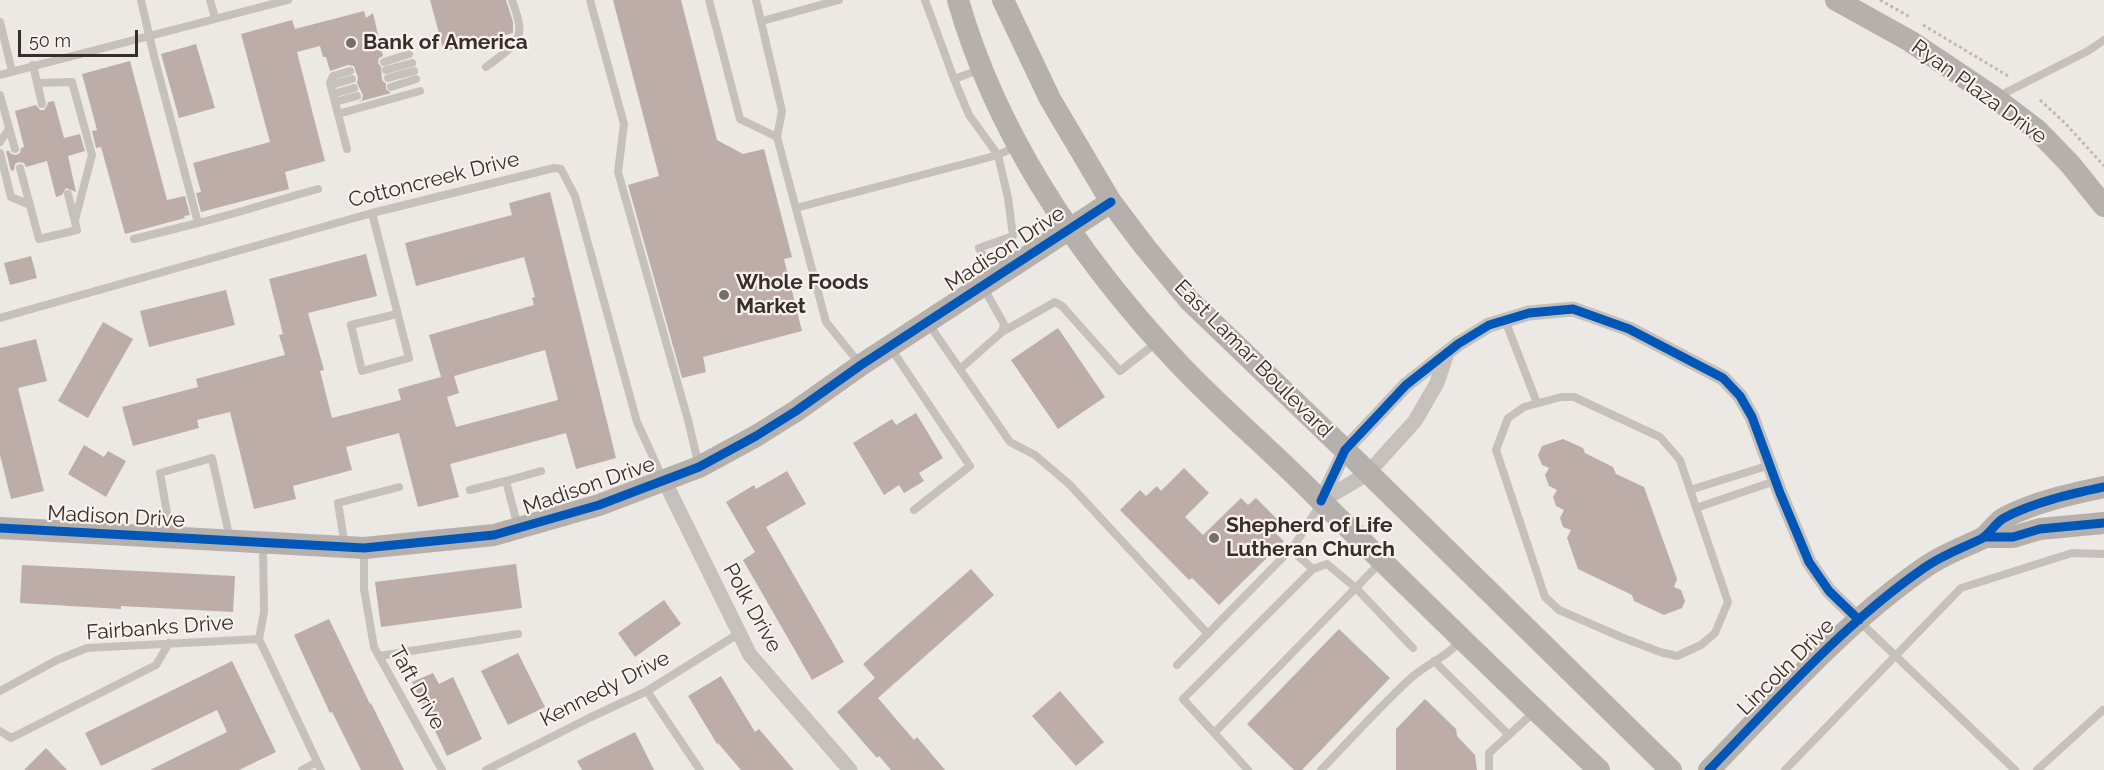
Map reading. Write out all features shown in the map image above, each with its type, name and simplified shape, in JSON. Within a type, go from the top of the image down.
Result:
[{"type":"main road","points":[[958,0],[1008,150],[1115,291],[1182,367],[1599,770]]},
{"type":"main road","name":"East Lamar Boulevard","points":[[1003,0],[1050,99],[1111,202],[1145,248],[1189,300],[1346,450],[1367,474],[1671,770]]},
{"type":"main road","name":"Ryan Plaza Drive","points":[[1836,0],[1910,41],[1995,98],[2037,130],[2070,164],[2104,206]]},
{"type":"main road","name":"Madison Drive","points":[[0,528],[355,548],[494,536],[599,506],[699,467],[756,436],[889,346],[1111,202]]},
{"type":"main road","name":"Lincoln Drive","points":[[1709,770],[1858,620],[1924,568],[1951,552],[1984,537],[2002,519],[2065,496],[2104,487]]},
{"type":"main road","name":"Lincoln Drive","points":[[1984,537],[2013,537],[2063,526],[2104,523]]},
{"type":"street","points":[[1321,501],[1346,450],[1406,385],[1447,353],[1489,325],[1528,313],[1573,309],[1629,329],[1723,378],[1740,396],[1752,417],[1775,481],[1809,562],[1828,591],[1858,620]]},
{"type":"street","points":[[1321,501],[1367,474],[1415,421],[1437,383],[1447,353]]},
{"type":"street","name":"Polk Drive","points":[[664,480],[750,655],[850,770]]},
{"type":"lane","points":[[141,0],[198,223]]},
{"type":"lane","points":[[210,0],[215,18]]},
{"type":"lane","points":[[0,75],[288,0]]},
{"type":"lane","points":[[486,67],[507,51],[518,38],[519,28],[512,0]]},
{"type":"lane","points":[[590,0],[624,124],[618,172],[688,420],[699,467]]},
{"type":"lane","points":[[709,0],[740,119],[777,136]]},
{"type":"lane","points":[[756,0],[782,111],[777,136],[826,322],[861,365]]},
{"type":"lane","points":[[762,21],[839,0]]},
{"type":"lane","points":[[925,0],[969,115],[1008,150],[1008,198],[1013,236],[979,248],[1004,324],[1002,332]]},
{"type":"lane","points":[[0,22],[12,71]]},
{"type":"lane","points":[[1995,98],[2088,51],[2104,40]]},
{"type":"lane","points":[[384,62],[413,67]]},
{"type":"lane","points":[[33,66],[42,104]]},
{"type":"lane","points":[[413,67],[388,78],[413,67]]},
{"type":"lane","points":[[954,79],[981,70]]},
{"type":"lane","points":[[347,149],[333,94],[333,76],[351,75]]},
{"type":"lane","points":[[37,83],[72,82],[92,155],[75,220]]},
{"type":"lane","points":[[338,114],[420,91]]},
{"type":"lane","points":[[333,94],[356,92]]},
{"type":"lane","points":[[0,95],[15,149]]},
{"type":"lane","points":[[0,142],[9,129]]},
{"type":"lane","points":[[796,208],[1008,150]]},
{"type":"lane","points":[[0,153],[11,197],[30,204]]},
{"type":"lane","points":[[20,168],[39,239],[77,230],[68,194]]},
{"type":"lane","name":"Cottoncreek Drive","points":[[0,318],[372,213],[554,168],[561,169],[575,196],[637,422],[664,480]]},
{"type":"lane","points":[[134,240],[253,210],[265,203],[318,189]]},
{"type":"lane","points":[[372,213],[409,358],[362,371],[351,326],[397,314]]},
{"type":"lane","points":[[960,369],[1002,332],[1055,302],[1062,306],[1120,371],[1159,340]]},
{"type":"lane","points":[[1505,320],[1537,403]]},
{"type":"lane","points":[[927,322],[1010,442],[1035,455],[1069,484],[1208,634]]},
{"type":"lane","points":[[889,346],[970,466],[914,510]]},
{"type":"lane","points":[[1561,397],[1574,398],[1660,437],[1680,460],[1690,490],[1728,602],[1715,633],[1701,645],[1677,656],[1621,637],[1559,609],[1545,597],[1496,450],[1500,433],[1508,418],[1524,407],[1561,397]]},
{"type":"lane","points":[[171,538],[160,473],[212,458],[230,541]]},
{"type":"lane","points":[[1690,490],[1770,465]]},
{"type":"lane","points":[[470,490],[541,471]]},
{"type":"lane","points":[[506,481],[518,529]]},
{"type":"lane","points":[[1696,508],[1775,481]]},
{"type":"lane","name":"Taft Drive","points":[[399,487],[338,502],[355,548],[374,647],[442,770]]},
{"type":"lane","points":[[1177,665],[1290,549],[1321,501]]},
{"type":"lane","points":[[263,543],[264,612],[259,639],[319,766],[302,770]]},
{"type":"lane","points":[[1290,549],[1313,569]]},
{"type":"lane","points":[[1785,770],[1961,588],[2072,554],[2104,554]]},
{"type":"lane","points":[[1214,733],[1382,561]]},
{"type":"lane","points":[[1248,770],[1183,699],[1313,569],[1327,564],[1356,588],[1413,648]]},
{"type":"lane","points":[[1858,620],[2015,770]]},
{"type":"lane","points":[[379,656],[518,634]]},
{"type":"lane","name":"Kennedy Drive","points":[[486,770],[591,717],[647,692],[738,634]]},
{"type":"lane","name":"Fairbanks Drive","points":[[0,691],[57,660],[87,648],[259,639]]},
{"type":"lane","points":[[1322,770],[1403,686],[1423,668],[1451,652],[1462,639]]},
{"type":"lane","points":[[0,730],[11,738],[156,665],[169,643]]},
{"type":"lane","points":[[1434,661],[1509,735]]},
{"type":"lane","points":[[647,692],[699,770]]},
{"type":"lane","points":[[1489,770],[1489,753],[1536,711]]},
{"type":"lane","points":[[2037,770],[2104,711]]},
{"type":"path","points":[[1880,0],[1910,17]]},
{"type":"path","points":[[1920,23],[2010,77]]},
{"type":"path","points":[[2040,100],[2065,123],[2104,166]]},
{"type":"building","points":[[430,0],[506,0],[513,22],[513,33],[444,52]]},
{"type":"building","name":"Whole Foods Market","points":[[613,0],[681,0],[717,140],[743,154],[764,149],[792,257],[784,259],[802,331],[703,357],[706,372],[682,378],[628,185],[659,176]]},
{"type":"building","points":[[364,11],[366,18],[373,13],[383,56],[379,58],[378,63],[381,67],[382,80],[386,84],[386,89],[391,93],[358,102],[362,100],[363,95],[357,83],[358,78],[354,66],[348,65],[330,71],[320,46],[297,52],[325,161],[285,172],[289,189],[201,212],[196,193],[201,192],[193,163],[270,142],[241,34],[292,20],[295,29]]},
{"type":"building","points":[[196,44],[215,108],[179,118],[161,54]]},
{"type":"building","points":[[130,61],[167,200],[185,196],[190,215],[125,234],[101,147],[96,148],[92,131],[97,130],[82,74]]},
{"type":"building","points":[[54,101],[64,138],[80,134],[85,151],[68,156],[76,192],[66,188],[62,195],[56,197],[47,161],[26,167],[24,163],[19,162],[11,171],[6,151],[16,155],[24,147],[15,111],[36,105],[40,110],[44,110],[48,102]]},
{"type":"building","points":[[550,192],[616,458],[576,469],[566,433],[450,464],[459,497],[418,507],[399,433],[346,447],[352,470],[293,486],[296,499],[254,509],[230,412],[197,420],[199,428],[133,446],[122,407],[198,387],[196,379],[285,355],[279,335],[283,334],[269,279],[366,254],[377,296],[308,313],[324,370],[320,371],[332,418],[401,400],[398,389],[441,377],[429,335],[534,305],[532,298],[535,297],[524,257],[416,286],[405,243],[512,215],[509,203]],"holes":[[[545,350],[558,400],[456,427],[447,397],[459,393],[454,376]]]},
{"type":"building","points":[[31,256],[37,278],[10,285],[4,263]]},
{"type":"building","points":[[226,290],[235,325],[149,347],[140,311]]},
{"type":"building","points":[[103,322],[133,339],[88,418],[58,401]]},
{"type":"building","points":[[1058,328],[1105,397],[1058,429],[1011,360]]},
{"type":"building","points":[[36,339],[47,381],[18,388],[44,491],[11,499],[0,455],[0,348]]},
{"type":"building","points":[[916,413],[943,458],[919,473],[924,481],[904,493],[899,485],[884,495],[853,443],[892,419],[896,425]]},
{"type":"building","points":[[1563,439],[1583,448],[1585,453],[1613,467],[1616,474],[1644,487],[1677,579],[1674,587],[1681,590],[1685,601],[1682,608],[1664,615],[1634,601],[1632,595],[1578,569],[1567,538],[1571,530],[1563,527],[1560,518],[1564,510],[1556,506],[1553,497],[1557,490],[1549,486],[1545,475],[1549,468],[1542,465],[1538,455],[1542,446]]},
{"type":"building","points":[[84,445],[104,457],[108,451],[126,461],[106,497],[68,474]]},
{"type":"building","name":"Shepherd of Life Lutheran Church","points":[[1184,468],[1209,493],[1185,517],[1203,535],[1241,498],[1248,505],[1256,498],[1281,523],[1273,531],[1284,541],[1219,605],[1192,578],[1189,580],[1120,510],[1140,490],[1146,496],[1157,486],[1161,491]]},
{"type":"building","points":[[787,471],[806,504],[766,527],[844,662],[812,680],[743,560],[755,552],[726,502],[754,485],[756,489]]},
{"type":"building","points":[[516,564],[522,608],[381,627],[375,582]]},
{"type":"building","points":[[22,565],[235,576],[233,612],[20,603]]},
{"type":"building","points":[[971,569],[994,595],[878,698],[914,740],[917,737],[945,770],[891,770],[879,756],[877,758],[837,712],[875,678],[863,664]]},
{"type":"building","points":[[664,600],[681,624],[635,657],[618,633]]},
{"type":"building","points":[[329,619],[404,770],[361,770],[332,712],[330,713],[294,635]]},
{"type":"building","points":[[1339,629],[1390,678],[1302,770],[1294,770],[1247,724]]},
{"type":"building","points":[[518,653],[545,707],[508,725],[481,671]]},
{"type":"building","points":[[232,661],[276,752],[239,770],[150,770],[227,732],[217,710],[101,766],[85,733]]},
{"type":"building","points":[[433,673],[439,684],[453,677],[482,739],[447,756],[412,682]]},
{"type":"building","points":[[721,676],[755,732],[759,729],[794,770],[741,770],[717,744],[688,696]]},
{"type":"building","points":[[1060,691],[1104,742],[1076,766],[1032,716]]},
{"type":"building","points":[[1425,699],[1456,729],[1457,736],[1475,755],[1477,770],[1396,770],[1396,729]]},
{"type":"building","points":[[635,732],[654,770],[582,770],[577,761]]},
{"type":"building","points":[[46,748],[67,770],[24,770]]},
{"type":"cycle path","points":[[0,528],[364,548],[494,535],[599,505],[699,467],[756,436],[1111,202]]},
{"type":"cycle path","points":[[1321,501],[1345,450],[1406,385],[1458,344],[1489,325],[1529,313],[1573,309],[1629,329],[1723,378],[1740,396],[1752,417],[1809,562],[1829,591],[1859,620]]},
{"type":"cycle path","points":[[1709,770],[1838,638],[1894,590],[1924,568],[1945,555],[1981,539],[2001,520],[2016,512],[2053,499],[2104,487]]},
{"type":"cycle path","points":[[1984,537],[2013,537],[2040,529],[2104,523]]},
{"type":"place","name":"Bank of America","points":[[351,43]]},
{"type":"place","name":"Whole Foods Market","points":[[724,295]]},
{"type":"place","name":"Shepherd of Life Lutheran Church","points":[[1214,538]]}]
